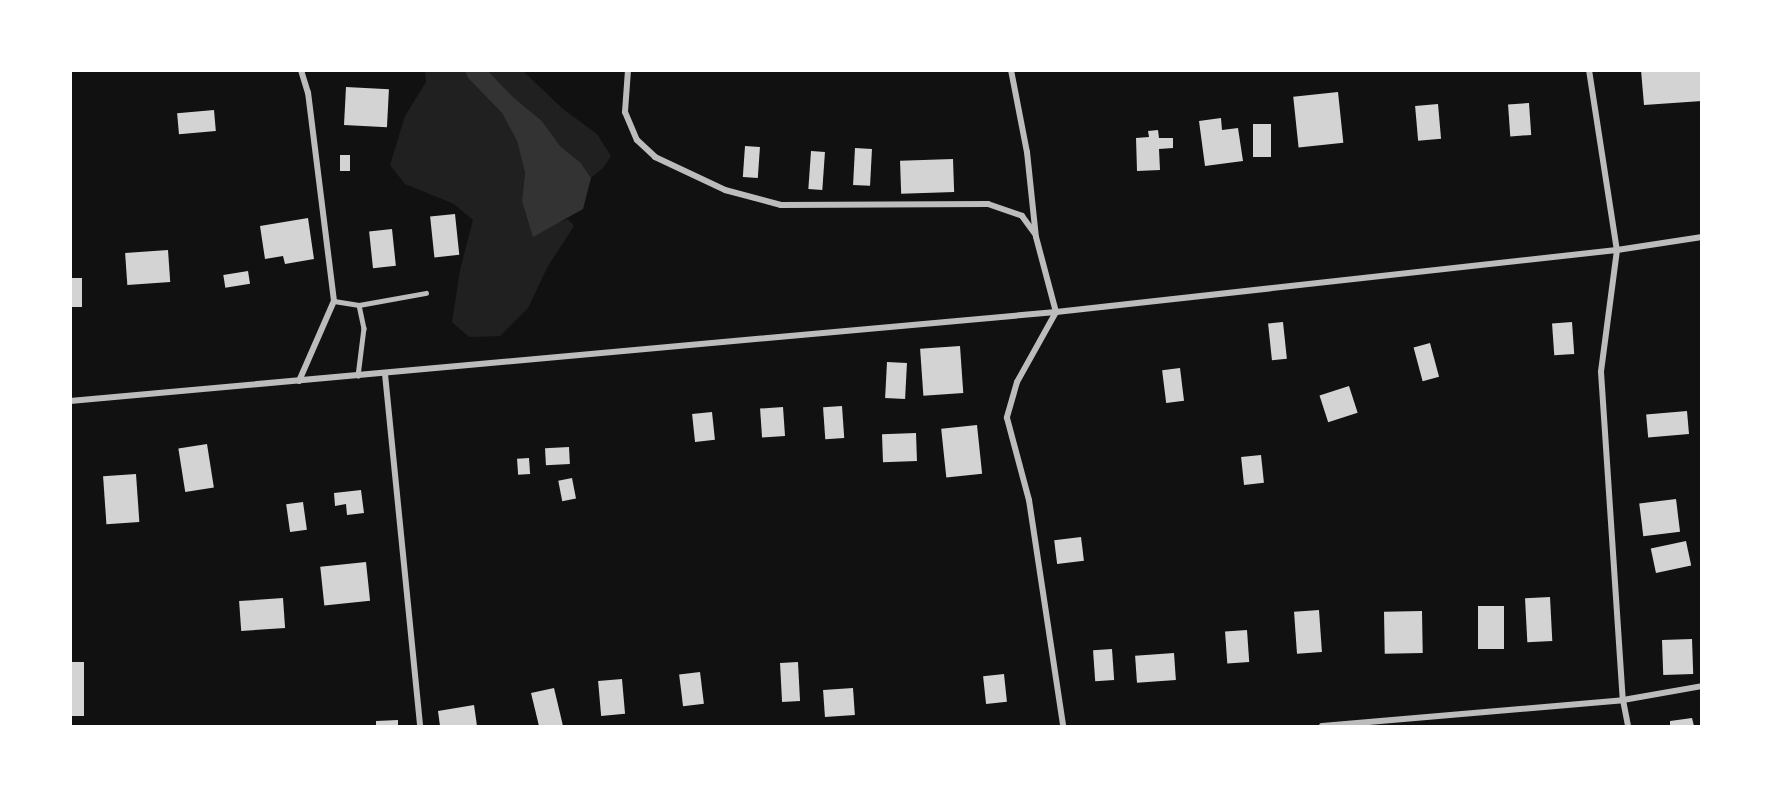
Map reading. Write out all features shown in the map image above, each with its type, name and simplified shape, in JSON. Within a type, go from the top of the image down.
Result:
[{"type":"street","points":[[299,381],[334,301],[308,93],[302,70]]},
{"type":"street","points":[[628,70],[625,112],[637,140],[655,157],[725,190],[781,205],[988,204],[1022,216],[1036,237]]},
{"type":"street","points":[[1011,70],[1028,152],[1036,237],[1056,312],[1017,382],[1007,418],[1029,500],[1063,726]]},
{"type":"street","points":[[1589,70],[1617,250],[1601,372],[1623,699],[1628,726]]},
{"type":"street","points":[[70,401],[1056,312],[1617,250],[1701,237]]},
{"type":"street","points":[[385,374],[420,726]]},
{"type":"street","points":[[1322,726],[1623,699],[1701,686]]},
{"type":"lane","points":[[334,301],[359,305],[426,293]]},
{"type":"lane","points":[[358,376],[364,328],[359,305]]},
{"type":"shaded area","points":[[425,71],[465,71],[468,78],[502,113],[517,141],[525,173],[522,201],[533,236],[544,228],[568,219],[574,226],[548,266],[528,308],[500,336],[469,337],[452,322],[460,270],[473,220],[454,204],[405,184],[390,165],[405,116],[426,82]]},
{"type":"shaded area","points":[[465,71],[488,71],[513,97],[542,121],[560,146],[581,163],[591,178],[583,209],[533,237],[522,201],[525,173],[517,141],[502,113],[468,78]]},
{"type":"shaded area","points":[[488,71],[523,71],[563,109],[597,134],[611,156],[603,168],[591,178],[581,163],[560,146],[542,121],[513,97]]},
{"type":"building","points":[[1641,70],[1702,70],[1702,101],[1644,105]]},
{"type":"building","points":[[346,87],[389,89],[387,127],[344,125]]},
{"type":"building","points":[[1338,92],[1343,143],[1299,147],[1293,97]]},
{"type":"building","points":[[1529,103],[1531,135],[1510,136],[1508,104]]},
{"type":"building","points":[[1438,104],[1441,139],[1418,141],[1415,106]]},
{"type":"building","points":[[214,110],[216,131],[179,134],[177,113]]},
{"type":"building","points":[[1221,118],[1222,130],[1238,128],[1243,161],[1205,166],[1199,121]]},
{"type":"building","points":[[1253,124],[1271,124],[1271,157],[1253,157]]},
{"type":"building","points":[[1158,130],[1159,138],[1173,138],[1173,148],[1159,149],[1160,170],[1137,171],[1136,138],[1149,137],[1148,131]]},
{"type":"building","points":[[745,146],[760,147],[758,178],[743,177]]},
{"type":"building","points":[[855,148],[872,149],[870,186],[853,185]]},
{"type":"building","points":[[811,151],[825,152],[822,190],[808,189]]},
{"type":"building","points":[[340,155],[350,155],[350,171],[340,171]]},
{"type":"building","points":[[953,159],[954,192],[901,194],[900,161]]},
{"type":"building","points":[[455,214],[459,255],[434,257],[430,217]]},
{"type":"building","points":[[308,218],[314,259],[285,264],[283,256],[265,259],[260,226]]},
{"type":"building","points":[[392,229],[396,266],[373,268],[369,231]]},
{"type":"building","points":[[168,250],[170,282],[127,285],[125,253]]},
{"type":"building","points":[[248,271],[250,284],[225,288],[223,275]]},
{"type":"building","points":[[70,278],[82,278],[82,307],[70,307]]},
{"type":"building","points":[[1283,322],[1287,359],[1272,360],[1268,324]]},
{"type":"building","points":[[1572,322],[1574,354],[1554,355],[1552,323]]},
{"type":"building","points":[[1430,343],[1439,377],[1423,381],[1414,347]]},
{"type":"building","points":[[960,346],[963,393],[923,396],[920,349]]},
{"type":"building","points":[[887,362],[907,363],[905,399],[885,398]]},
{"type":"building","points":[[1180,368],[1184,401],[1166,403],[1162,370]]},
{"type":"building","points":[[1349,386],[1358,413],[1328,422],[1320,396]]},
{"type":"building","points":[[842,406],[844,438],[825,439],[823,407]]},
{"type":"building","points":[[783,407],[785,436],[762,438],[760,409]]},
{"type":"building","points":[[1687,411],[1689,434],[1648,437],[1646,415]]},
{"type":"building","points":[[712,412],[715,440],[695,442],[692,414]]},
{"type":"building","points":[[977,425],[982,474],[946,477],[941,429]]},
{"type":"building","points":[[916,433],[917,461],[883,462],[882,434]]},
{"type":"building","points":[[207,444],[214,487],[185,492],[178,449]]},
{"type":"building","points":[[569,447],[570,464],[546,465],[545,448]]},
{"type":"building","points":[[1261,455],[1264,483],[1244,485],[1241,457]]},
{"type":"building","points":[[529,458],[530,474],[518,475],[517,459]]},
{"type":"building","points":[[136,474],[139,522],[106,524],[103,476]]},
{"type":"building","points":[[572,478],[576,499],[562,501],[558,481]]},
{"type":"building","points":[[361,490],[364,513],[347,515],[346,504],[335,506],[334,493]]},
{"type":"building","points":[[1676,499],[1680,532],[1643,536],[1639,504]]},
{"type":"building","points":[[303,502],[307,530],[290,532],[286,504]]},
{"type":"building","points":[[1081,537],[1084,561],[1057,564],[1054,540]]},
{"type":"building","points":[[1686,541],[1691,565],[1656,573],[1651,548]]},
{"type":"building","points":[[366,562],[370,601],[324,606],[320,567]]},
{"type":"building","points":[[1550,597],[1552,641],[1527,642],[1525,598]]},
{"type":"building","points":[[283,598],[285,628],[241,631],[239,601]]},
{"type":"building","points":[[1478,606],[1504,606],[1504,649],[1478,649]]},
{"type":"building","points":[[1319,610],[1322,652],[1297,654],[1294,612]]},
{"type":"building","points":[[1422,611],[1423,653],[1385,654],[1384,612]]},
{"type":"building","points":[[1247,630],[1249,662],[1227,663],[1225,632]]},
{"type":"building","points":[[1692,639],[1693,674],[1663,675],[1662,640]]},
{"type":"building","points":[[1112,649],[1114,680],[1095,681],[1093,650]]},
{"type":"building","points":[[1174,653],[1176,680],[1137,683],[1135,656]]},
{"type":"building","points":[[70,662],[84,662],[84,716],[70,716]]},
{"type":"building","points":[[798,662],[800,701],[782,702],[780,663]]},
{"type":"building","points":[[700,672],[704,704],[683,706],[679,675]]},
{"type":"building","points":[[1004,674],[1007,702],[986,704],[983,676]]},
{"type":"building","points":[[622,679],[625,714],[601,716],[598,681]]},
{"type":"building","points":[[554,688],[563,726],[539,726],[531,693]]},
{"type":"building","points":[[853,688],[855,715],[825,717],[823,690]]},
{"type":"building","points":[[474,705],[477,726],[440,726],[438,711]]},
{"type":"building","points":[[1692,718],[1694,726],[1670,726],[1670,721]]},
{"type":"building","points":[[398,720],[398,726],[376,726],[376,721]]}]
